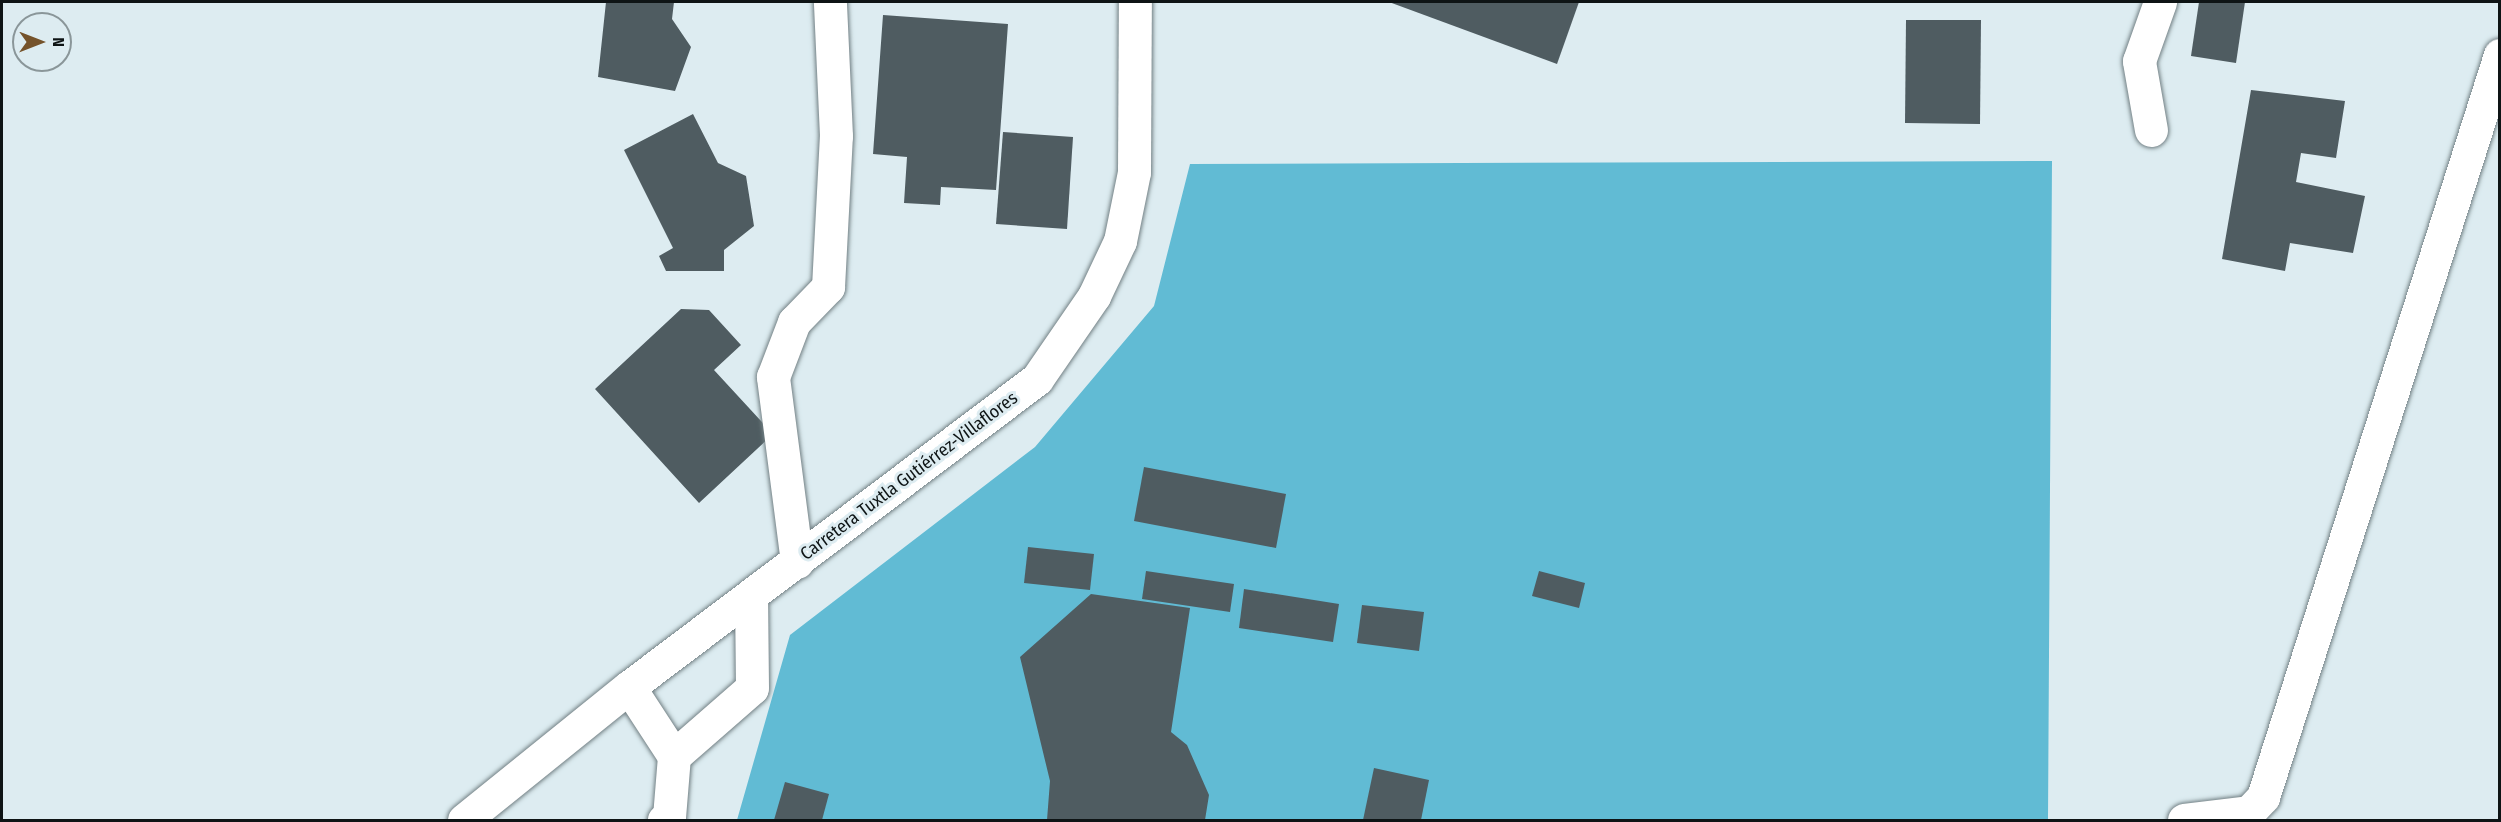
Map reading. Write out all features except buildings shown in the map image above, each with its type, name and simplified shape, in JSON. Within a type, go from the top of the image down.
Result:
[{"type":"street","points":[[797,562],[773,377],[794,322],[828,287],[836,136],[830,2]]},
{"type":"street","name":"Carretera Tuxtla Gutiérrez-Villaflores","points":[[464,820],[629,687],[1037,379],[1094,297],[1120,241],[1134,172],[1135,2]]},
{"type":"street","points":[[2151,130],[2139,61],[2160,2]]},
{"type":"street","points":[[2184,820],[2249,812],[2263,797],[2499,55]]},
{"type":"street","points":[[674,756],[752,688],[751,597]]},
{"type":"street","points":[[629,687],[674,756],[669,817],[664,820]]},
{"type":"shaded area","points":[[2052,161],[2048,820],[737,820],[790,635],[1035,447],[1154,306],[1190,164]]}]
